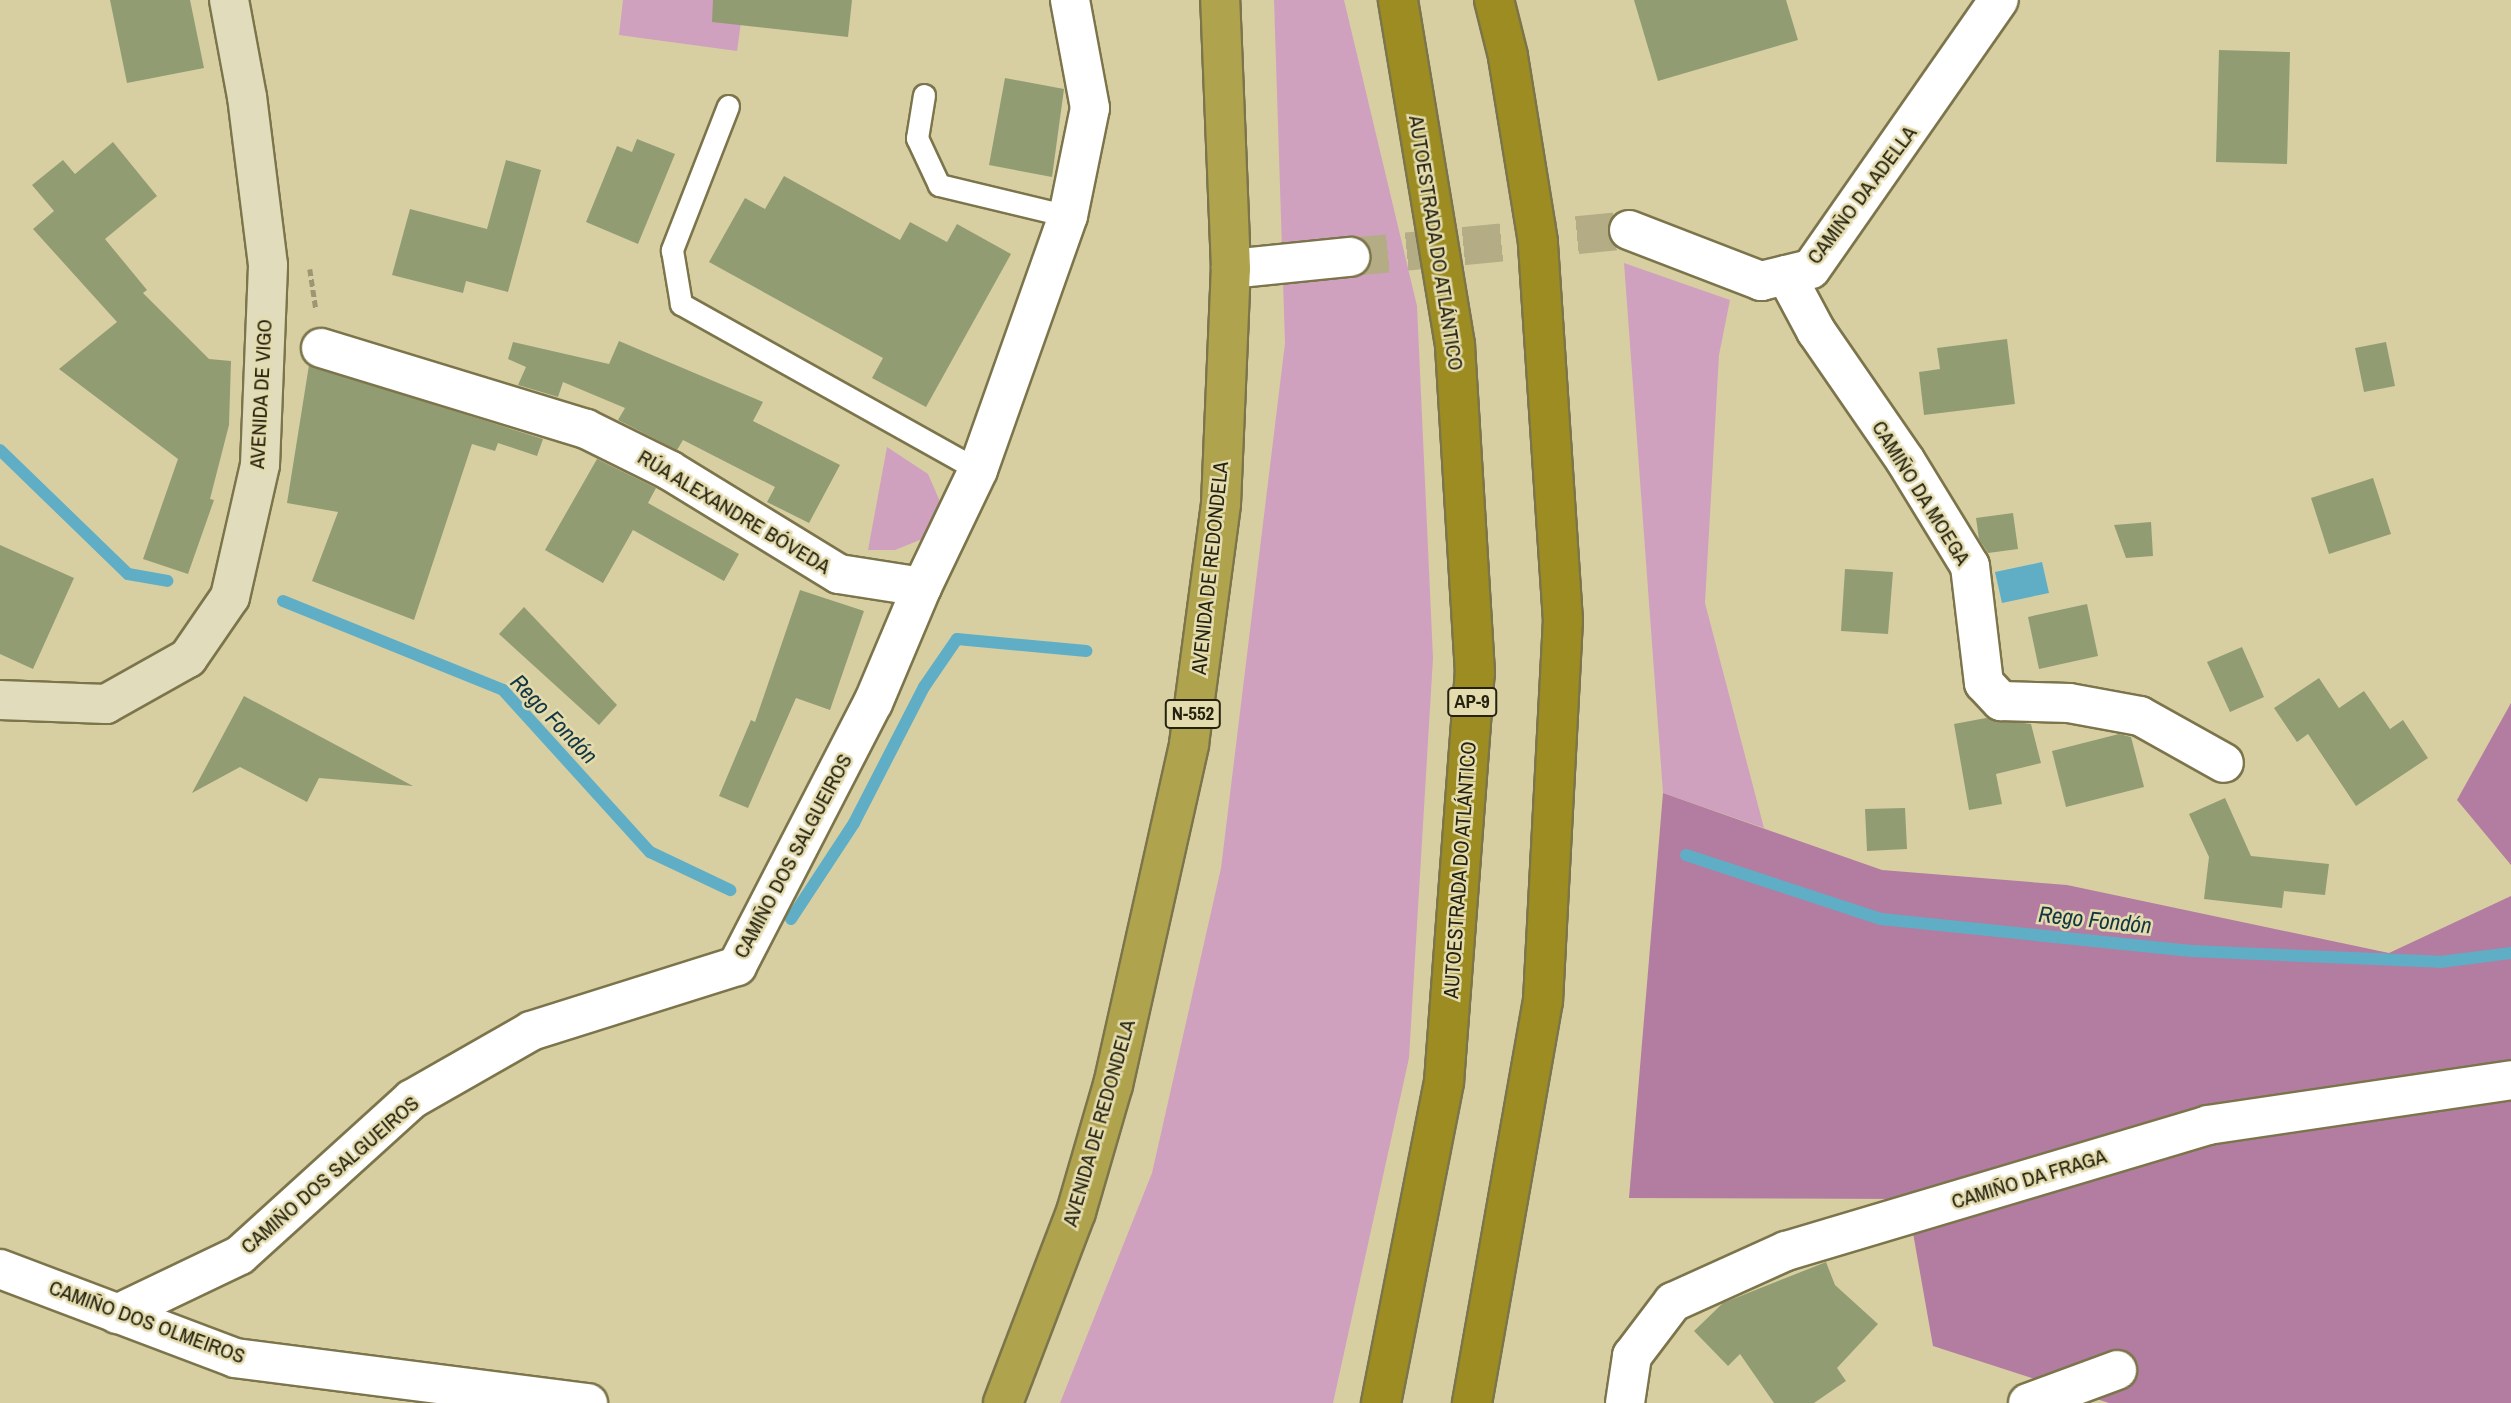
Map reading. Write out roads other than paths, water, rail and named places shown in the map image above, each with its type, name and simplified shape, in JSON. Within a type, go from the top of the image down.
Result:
[{"type":"highway","name":"AVENIDA DE REDONDELA","points":[[1003,1403],[1076,1212],[1113,1085],[1189,744],[1221,504],[1231,269],[1220,0]]},
{"type":"highway","name":"AUTOESTRADA DO ATLÁNTICO","points":[[1381,1403],[1444,1082],[1475,673],[1455,345],[1398,0]]},
{"type":"highway","points":[[1472,1403],[1544,1001],[1563,621],[1538,242],[1508,56],[1494,0]]},
{"type":"main road","name":"AVENIDA DE VIGO","points":[[0,700],[106,704],[188,659],[230,597],[260,465],[268,265],[247,97],[229,0]]},
{"type":"street","points":[[922,587],[978,470],[1068,216],[1090,108],[1070,0]]},
{"type":"street","name":"CAMIÑO DA ADELLA","points":[[1629,230],[1761,281],[1811,269],[1999,0]]},
{"type":"street","points":[[1231,269],[1350,257]]},
{"type":"street","name":"CAMIÑO DA MOEGA","points":[[1786,275],[1816,331],[1905,460],[1970,566],[1984,683],[2001,701],[2069,703],[2140,716],[2224,763]]},
{"type":"street","name":"RÚA ALEXANDRE BÓVEDA","points":[[321,348],[586,429],[669,470],[839,574],[922,587]]},
{"type":"street","name":"CAMIÑO DOS SALGUEIROS","points":[[117,1314],[240,1255],[412,1099],[531,1031],[737,966],[873,703],[922,587]]},
{"type":"street","name":"CAMIÑO DA FRAGA","points":[[1625,1403],[1632,1356],[1673,1302],[1786,1251],[2208,1125],[2511,1080]]},
{"type":"street","name":"CAMIÑO DOS OLMEIROS","points":[[0,1269],[235,1358],[588,1403]]},
{"type":"street","points":[[2028,1403],[2117,1370]]},
{"type":"lane","points":[[924,95],[916,138],[939,185],[1068,216]]},
{"type":"lane","points":[[728,106],[672,250],[681,304],[978,470]]},
{"type":"water","points":[[2042,562],[2049,593],[2002,603],[1995,572]]},
{"type":"waterway","name":"Rego Fondón","points":[[0,450],[128,574],[167,581]]},
{"type":"waterway","name":"Rego Fondón","points":[[283,601],[503,690],[650,852],[730,890]]},
{"type":"waterway","name":"Rego Fondón","points":[[791,919],[854,823],[924,687],[957,639],[1086,651]]},
{"type":"waterway","name":"Rego Fondón","points":[[1686,855],[1881,919],[2191,951],[2440,962],[2511,953]]},
{"type":"tunnel","points":[[1350,257],[1629,230]]}]
